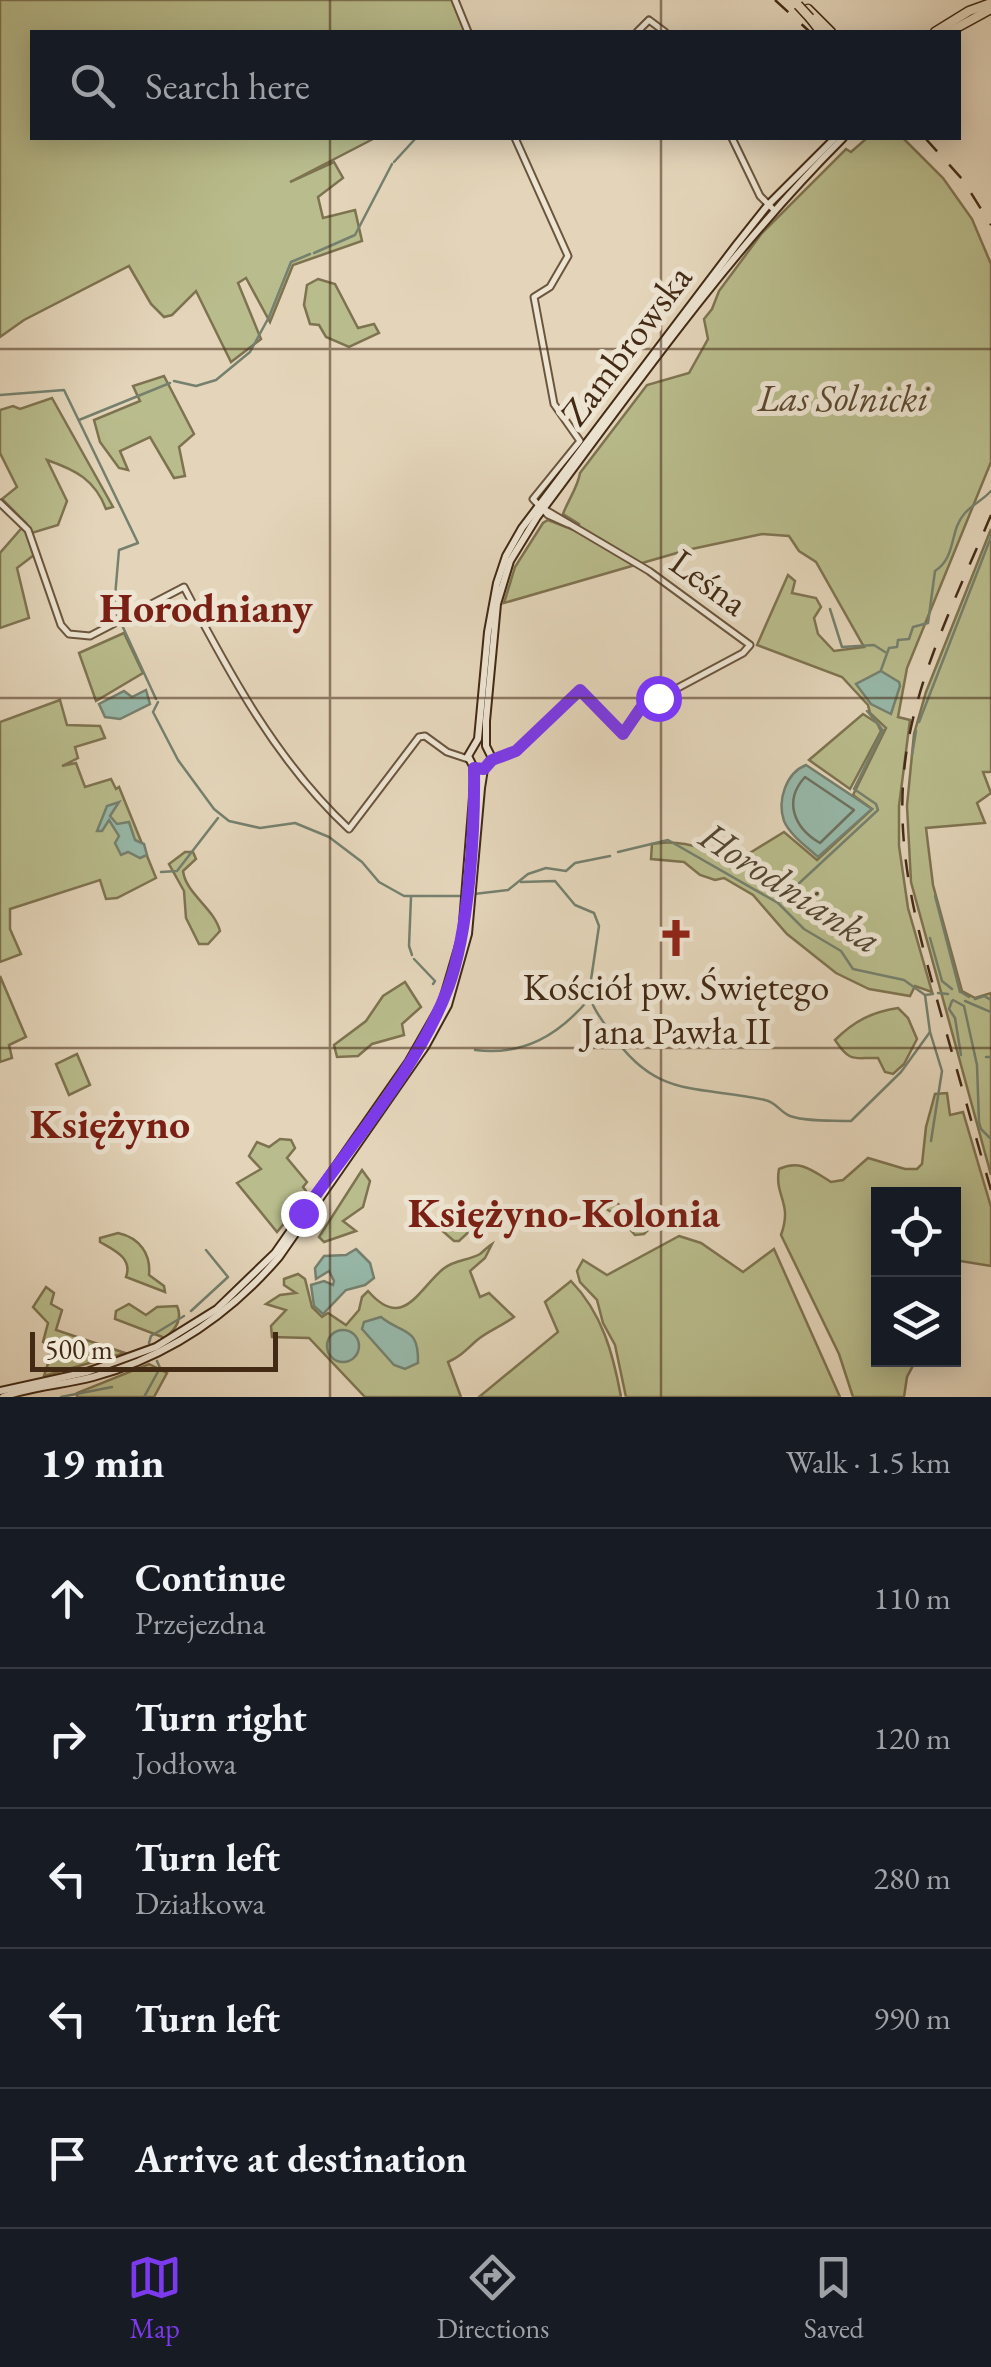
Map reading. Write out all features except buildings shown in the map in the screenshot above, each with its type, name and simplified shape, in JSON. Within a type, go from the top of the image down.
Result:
[{"type":"main road","points":[[797,2],[824,30]]},
{"type":"main road","points":[[943,30],[969,11],[991,6]]},
{"type":"main road","name":"Zambrowska","points":[[494,604],[514,552],[539,504],[771,207],[833,140]]},
{"type":"main road","name":"Zambrowska","points":[[771,207],[841,140]]},
{"type":"main road","points":[[470,886],[474,768],[468,756],[476,745],[494,604]]},
{"type":"main road","points":[[1,1394],[134,1357],[205,1322],[275,1253],[424,1039],[455,968],[468,903],[484,769],[492,758],[486,746],[494,604]]},
{"type":"main road","points":[[476,745],[486,746]]},
{"type":"main road","points":[[474,768],[484,769]]},
{"type":"street","points":[[455,0],[467,30]]},
{"type":"street","points":[[640,30],[650,20],[662,30]]},
{"type":"street","name":"Zambrowska","points":[[516,140],[568,256],[550,288],[534,297],[554,404],[580,441],[539,504]]},
{"type":"street","points":[[733,140],[760,196],[771,207]]},
{"type":"street","points":[[0,503],[28,530],[61,625],[69,634],[90,636],[179,588],[185,589],[217,651],[288,760],[348,829],[420,737],[427,737],[454,754],[468,756]]},
{"type":"street","name":"Leśna","points":[[492,758],[516,751],[580,690],[623,734],[644,706],[743,654],[750,645],[682,594],[574,526],[552,517],[539,504]]},
{"type":"green space","points":[[0,0],[452,0],[464,30],[30,30],[30,140],[371,140],[290,182],[334,162],[343,178],[318,197],[323,218],[355,210],[362,241],[293,265],[270,322],[246,278],[238,283],[261,339],[231,362],[196,291],[172,315],[164,317],[151,304],[129,266],[24,320],[0,337]]},
{"type":"green space","name":"Las Solnicki","points":[[865,140],[905,140],[943,178],[972,219],[991,264],[991,462],[907,668],[898,717],[910,720],[899,806],[899,846],[908,908],[932,992],[915,986],[910,996],[869,989],[836,973],[787,934],[753,895],[724,878],[715,880],[700,875],[684,862],[651,859],[652,844],[685,844],[715,856],[748,854],[784,832],[817,860],[872,809],[853,795],[886,728],[842,677],[757,645],[788,575],[795,581],[792,593],[816,598],[821,607],[814,618],[818,634],[834,651],[864,647],[816,562],[799,551],[789,536],[762,534],[687,550],[504,603],[515,567],[543,523],[548,520],[576,531],[579,524],[563,514],[580,473],[647,385],[689,373],[708,339],[704,319],[719,291],[762,233],[846,149],[851,152]]},
{"type":"green space","points":[[318,279],[335,284],[358,328],[374,324],[379,333],[349,347],[326,337],[319,325],[310,324],[304,305],[307,285]]},
{"type":"green space","points":[[164,376],[194,434],[179,447],[185,476],[174,478],[150,437],[120,451],[128,470],[119,468],[100,442],[94,420],[140,401],[133,386]]},
{"type":"green space","points":[[52,398],[113,507],[106,509],[83,477],[47,460],[67,501],[58,525],[28,534],[34,555],[17,568],[29,618],[0,628],[0,553],[26,523],[2,499],[17,487],[0,453],[0,410],[13,406],[20,409]]},
{"type":"green space","points":[[991,529],[991,772],[983,772],[991,793],[977,803],[985,823],[926,828],[933,885],[962,991],[975,998],[991,993],[991,1175],[911,882],[907,806],[914,734],[926,692]]},
{"type":"green space","points":[[124,633],[143,673],[96,701],[79,653]]},
{"type":"green space","points":[[60,700],[67,725],[100,726],[105,738],[75,747],[78,758],[62,766],[76,763],[85,787],[111,779],[116,789],[119,787],[156,878],[117,898],[106,899],[100,880],[10,909],[10,929],[21,954],[0,962],[0,722]]},
{"type":"green space","points":[[863,714],[877,723],[881,731],[850,789],[809,760]]},
{"type":"green space","points":[[185,852],[193,852],[196,859],[183,871],[185,879],[220,931],[208,944],[199,944],[186,918],[184,891],[169,864]]},
{"type":"green space","points":[[0,976],[26,1037],[9,1045],[12,1058],[0,1062]]},
{"type":"green space","points":[[405,982],[421,1007],[402,1024],[404,1035],[372,1044],[358,1056],[337,1057],[334,1045],[366,1021],[383,996]]},
{"type":"green space","points":[[898,1008],[908,1018],[917,1039],[904,1064],[893,1074],[885,1072],[878,1058],[849,1056],[835,1040],[864,1018]]},
{"type":"green space","points":[[77,1054],[90,1085],[69,1095],[56,1064]]},
{"type":"green space","points":[[947,1093],[950,1115],[963,1112],[991,1207],[991,1266],[961,1261],[961,1187],[871,1187],[871,1367],[912,1367],[904,1397],[853,1397],[839,1354],[781,1235],[785,1215],[779,1169],[800,1166],[831,1182],[843,1180],[868,1158],[917,1169],[922,1164],[935,1094]]},
{"type":"green space","points":[[280,1139],[291,1140],[295,1148],[287,1158],[307,1182],[303,1187],[306,1191],[292,1211],[284,1211],[287,1220],[277,1232],[237,1183],[261,1169],[249,1156],[257,1142],[269,1147]]},
{"type":"green space","points":[[362,1170],[370,1181],[363,1207],[343,1221],[356,1231],[324,1242],[319,1237]]},
{"type":"green space","points":[[612,1199],[629,1213],[635,1214],[643,1205],[651,1212],[653,1225],[644,1234],[635,1235],[605,1208],[604,1200]]},
{"type":"green space","points":[[462,1204],[473,1216],[475,1226],[454,1241],[438,1227],[454,1206]]},
{"type":"green space","points":[[118,1233],[142,1248],[149,1275],[164,1286],[165,1292],[126,1277],[125,1260],[100,1242],[100,1238]]},
{"type":"green space","points":[[679,1236],[701,1243],[743,1272],[774,1249],[840,1397],[626,1397],[615,1345],[597,1300],[580,1282],[577,1271],[583,1260],[607,1275]]},
{"type":"green space","points":[[492,1244],[485,1258],[470,1271],[480,1297],[489,1293],[514,1317],[448,1362],[461,1397],[365,1397],[309,1338],[272,1337],[271,1326],[286,1310],[266,1304],[280,1295],[296,1293],[284,1285],[284,1279],[298,1274],[305,1279],[312,1307],[322,1317],[328,1313],[346,1325],[368,1291],[391,1308],[400,1307],[448,1266],[480,1254]]},
{"type":"green space","points":[[571,1281],[591,1306],[605,1335],[621,1397],[479,1397],[558,1332],[545,1302]]},
{"type":"green space","points":[[46,1287],[54,1293],[51,1304],[62,1310],[56,1330],[125,1353],[44,1376],[53,1348],[43,1342],[48,1323],[33,1307]]},
{"type":"green space","points":[[129,1304],[146,1315],[157,1307],[177,1306],[177,1324],[165,1338],[115,1319],[116,1311]]},
{"type":"green space","points":[[149,1364],[167,1373],[154,1397],[77,1397],[77,1393]]},
{"type":"water","points":[[881,671],[900,686],[891,714],[871,704],[856,684]]},
{"type":"water","points":[[146,690],[150,704],[120,719],[105,717],[99,704],[124,691],[132,697]]},
{"type":"water","points":[[806,765],[872,809],[818,857],[790,831],[782,813],[788,781]]},
{"type":"water","points":[[119,802],[110,816],[117,824],[129,822],[135,840],[144,844],[147,855],[121,855],[115,843],[119,836],[109,820],[102,831],[97,831],[107,806]]},
{"type":"water","points":[[356,1249],[370,1263],[374,1278],[346,1290],[323,1314],[314,1306],[311,1285],[324,1281],[333,1285],[334,1281],[329,1271],[316,1279],[315,1268],[324,1256],[346,1255]]},
{"type":"water","points":[[381,1317],[413,1337],[418,1363],[405,1369],[394,1365],[362,1329],[364,1322]]},
{"type":"water","points":[[343,1330],[354,1335],[359,1346],[354,1357],[343,1362],[332,1357],[327,1346],[332,1335]]},
{"type":"waterway","points":[[394,162],[414,140]]},
{"type":"waterway","points":[[314,253],[355,235],[392,164]]},
{"type":"waterway","points":[[174,381],[196,386],[216,380],[250,352],[291,262],[310,254]]},
{"type":"waterway","points":[[79,420],[170,383]]},
{"type":"waterway","name":"Horodnianka","points":[[0,395],[64,390],[138,543],[119,550],[114,608],[118,617]]},
{"type":"waterway","points":[[881,670],[889,648],[897,647],[898,640],[909,639],[913,627],[928,623],[935,571],[947,558],[960,520],[991,491]]},
{"type":"waterway","points":[[919,722],[991,537]]},
{"type":"waterway","points":[[830,609],[842,647],[874,645],[885,652]]},
{"type":"waterway","name":"Horodnianka","points":[[121,623],[156,699]]},
{"type":"waterway","name":"Horodnianka","points":[[158,702],[153,712],[178,760],[214,809],[229,821],[260,828],[295,823],[329,837],[362,862],[379,882],[404,896],[461,896]]},
{"type":"waterway","points":[[780,901],[878,810],[876,804],[854,789],[883,730],[867,711]]},
{"type":"waterway","points":[[912,755],[916,731]]},
{"type":"waterway","points":[[161,872],[177,871],[218,818]]},
{"type":"waterway","name":"Horodnianka","points":[[618,852],[668,840],[778,903],[804,929],[841,951],[853,969],[904,980],[925,995],[933,994]]},
{"type":"waterway","name":"Horodnianka","points":[[474,894],[508,890],[528,874],[546,868],[566,871],[575,863],[610,856]]},
{"type":"waterway","points":[[521,882],[555,881],[575,905],[594,913],[599,926],[589,993],[595,1009],[644,1069],[679,1086],[765,1100],[797,1118],[851,1121],[901,1072],[930,1032],[925,995]]},
{"type":"waterway","points":[[935,896],[960,992]]},
{"type":"waterway","points":[[411,897],[412,955]]},
{"type":"waterway","points":[[930,938],[942,981],[952,989]]},
{"type":"waterway","points":[[414,959],[435,981],[433,984]]},
{"type":"waterway","points":[[961,992],[969,997]]},
{"type":"waterway","name":"Horodnianka","points":[[938,993],[948,994]]},
{"type":"waterway","points":[[975,999],[984,996],[991,1000]]},
{"type":"waterway","points":[[475,1050],[509,1050],[539,1040],[566,1023],[590,998]]},
{"type":"waterway","points":[[953,1000],[964,1006],[977,1065],[979,1122],[991,1139]]},
{"type":"waterway","points":[[952,1001],[949,1009],[955,1018],[961,1055]]},
{"type":"waterway","name":"Horodnianka","points":[[965,1001],[991,1012]]},
{"type":"waterway","points":[[930,1032],[942,1071],[931,1141]]},
{"type":"waterway","points":[[986,1057],[991,1057]]},
{"type":"waterway","points":[[191,1311],[228,1277],[206,1250]]},
{"type":"waterway","points":[[149,1343],[151,1336],[184,1316]]},
{"type":"waterway","points":[[144,1397],[160,1368],[157,1361]]},
{"type":"waterway","points":[[61,1397],[112,1387]]},
{"type":"railway","points":[[775,0],[808,30]]},
{"type":"railway","points":[[927,140],[963,180],[991,225]]},
{"type":"railway","points":[[991,515],[924,680],[909,737],[902,808],[914,911],[991,1190]]},
{"type":"place","name":"Kościół pw. Świętego Jana Pawła II","points":[[676,938]]},
{"type":"district","name":"Horodniany","points":[[206,607]]},
{"type":"district","name":"Księżyno","points":[[110,1123]]},
{"type":"district","name":"Księżyno-Kolonia","points":[[564,1212]]},
{"type":"route","points":[[303,1213],[424,1039],[448,988],[464,921],[474,768],[484,769],[492,760],[516,751],[580,690],[623,734],[640,709],[658,698]]}]
